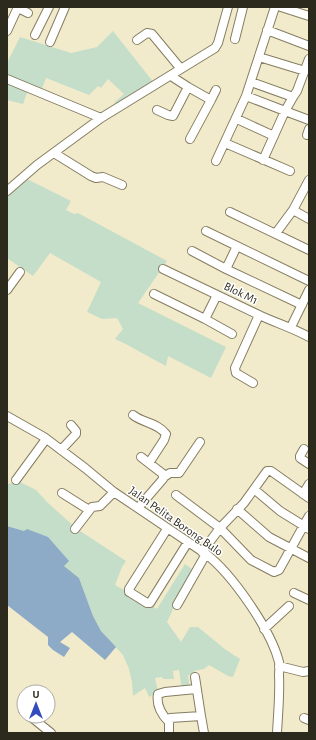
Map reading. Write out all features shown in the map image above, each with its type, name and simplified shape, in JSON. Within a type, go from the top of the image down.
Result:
[{"type":"street","points":[[35,35],[49,7]]},
{"type":"street","points":[[50,42],[66,7]]},
{"type":"street","points":[[7,190],[101,118],[215,48],[218,43],[228,7]]},
{"type":"street","points":[[235,39],[243,7]]},
{"type":"street","points":[[216,162],[237,119],[246,96],[274,7]]},
{"type":"street","points":[[281,7],[309,16]]},
{"type":"street","points":[[7,31],[15,8],[28,13]]},
{"type":"street","points":[[267,30],[309,46]]},
{"type":"street","points":[[137,40],[147,33],[152,34],[181,69]]},
{"type":"street","points":[[259,57],[305,71]]},
{"type":"street","points":[[263,160],[285,111],[298,91],[309,61]]},
{"type":"street","points":[[171,76],[188,88],[211,100]]},
{"type":"street","points":[[7,80],[101,118]]},
{"type":"street","points":[[251,82],[293,97]]},
{"type":"street","points":[[157,110],[168,116],[173,116],[188,88]]},
{"type":"street","points":[[190,139],[216,90]]},
{"type":"street","points":[[246,96],[309,120]]},
{"type":"street","points":[[237,119],[274,136]]},
{"type":"street","points":[[225,143],[290,171]]},
{"type":"street","points":[[54,153],[91,176],[96,178],[103,177],[122,185]]},
{"type":"street","points":[[276,233],[293,210],[309,180]]},
{"type":"street","points":[[293,210],[309,219]]},
{"type":"street","points":[[230,212],[309,250]]},
{"type":"street","points":[[206,231],[309,280]]},
{"type":"street","points":[[226,269],[237,246]]},
{"type":"street","points":[[192,251],[226,269],[302,304]]},
{"type":"street","name":"Blok M1","points":[[163,269],[309,337]]},
{"type":"street","points":[[7,290],[20,272]]},
{"type":"street","points":[[291,328],[309,290]]},
{"type":"street","points":[[154,294],[232,334]]},
{"type":"street","points":[[205,319],[217,295]]},
{"type":"street","points":[[253,384],[236,373],[235,368],[260,315]]},
{"type":"street","points":[[133,415],[158,427],[166,434],[164,440],[149,463]]},
{"type":"street","name":"Jalan Pelita Borong Bulo","points":[[7,416],[46,439],[114,492],[215,561],[233,581],[250,605],[264,629],[277,658],[280,682],[277,733]]},
{"type":"street","points":[[61,450],[76,434],[71,425]]},
{"type":"street","points":[[16,480],[46,439]]},
{"type":"street","points":[[138,508],[164,477],[170,473],[179,474],[200,442]]},
{"type":"street","points":[[304,450],[300,458],[309,464]]},
{"type":"street","points":[[141,457],[164,474],[164,477]]},
{"type":"street","points":[[177,605],[204,553],[220,528],[244,502],[267,472],[270,470],[306,496],[309,484]]},
{"type":"street","points":[[254,489],[280,511],[306,528]]},
{"type":"street","points":[[75,529],[93,506],[97,507],[102,504],[114,492]]},
{"type":"street","points":[[62,493],[89,510]]},
{"type":"street","points":[[176,495],[220,528],[251,560],[274,572],[279,570],[290,549],[306,528],[309,516]]},
{"type":"street","points":[[237,509],[269,537],[309,558]]},
{"type":"street","points":[[167,529],[129,589],[131,593],[147,603],[150,602],[188,542]]},
{"type":"street","points":[[294,593],[309,600]]},
{"type":"street","points":[[264,629],[289,606]]},
{"type":"street","points":[[279,666],[303,672],[309,671]]},
{"type":"street","points":[[195,677],[204,733]]},
{"type":"street","points":[[169,722],[160,711],[158,705],[158,694],[196,689]]},
{"type":"street","points":[[169,733],[169,719],[172,717],[202,716]]},
{"type":"street","points":[[40,724],[51,733]]},
{"type":"green space","points":[[113,31],[154,83],[117,105],[114,103],[124,94],[108,79],[101,88],[98,86],[89,95],[46,78],[41,91],[28,90],[23,104],[7,100],[7,63],[20,37],[71,53],[97,47]]},
{"type":"green space","points":[[27,179],[71,201],[66,210],[74,214],[78,213],[167,261],[138,303],[226,347],[211,378],[168,356],[166,366],[115,339],[123,329],[117,318],[102,319],[87,312],[101,282],[50,253],[33,276],[7,258],[7,193]]},
{"type":"green space","points":[[20,482],[36,490],[77,529],[126,561],[115,585],[157,609],[185,564],[192,569],[167,622],[181,642],[190,627],[198,627],[226,650],[240,659],[233,677],[228,676],[209,665],[204,669],[194,671],[193,675],[188,675],[190,690],[182,690],[179,670],[173,671],[174,679],[163,679],[162,677],[155,678],[158,692],[149,697],[145,688],[133,696],[129,669],[123,655],[101,631],[93,616],[79,578],[64,566],[68,562],[24,531],[7,526],[7,484]]},
{"type":"water","points":[[7,526],[24,531],[27,529],[48,537],[69,561],[64,566],[79,578],[93,616],[101,631],[116,647],[105,660],[72,632],[60,642],[70,648],[64,657],[48,645],[48,637],[7,605]]}]
